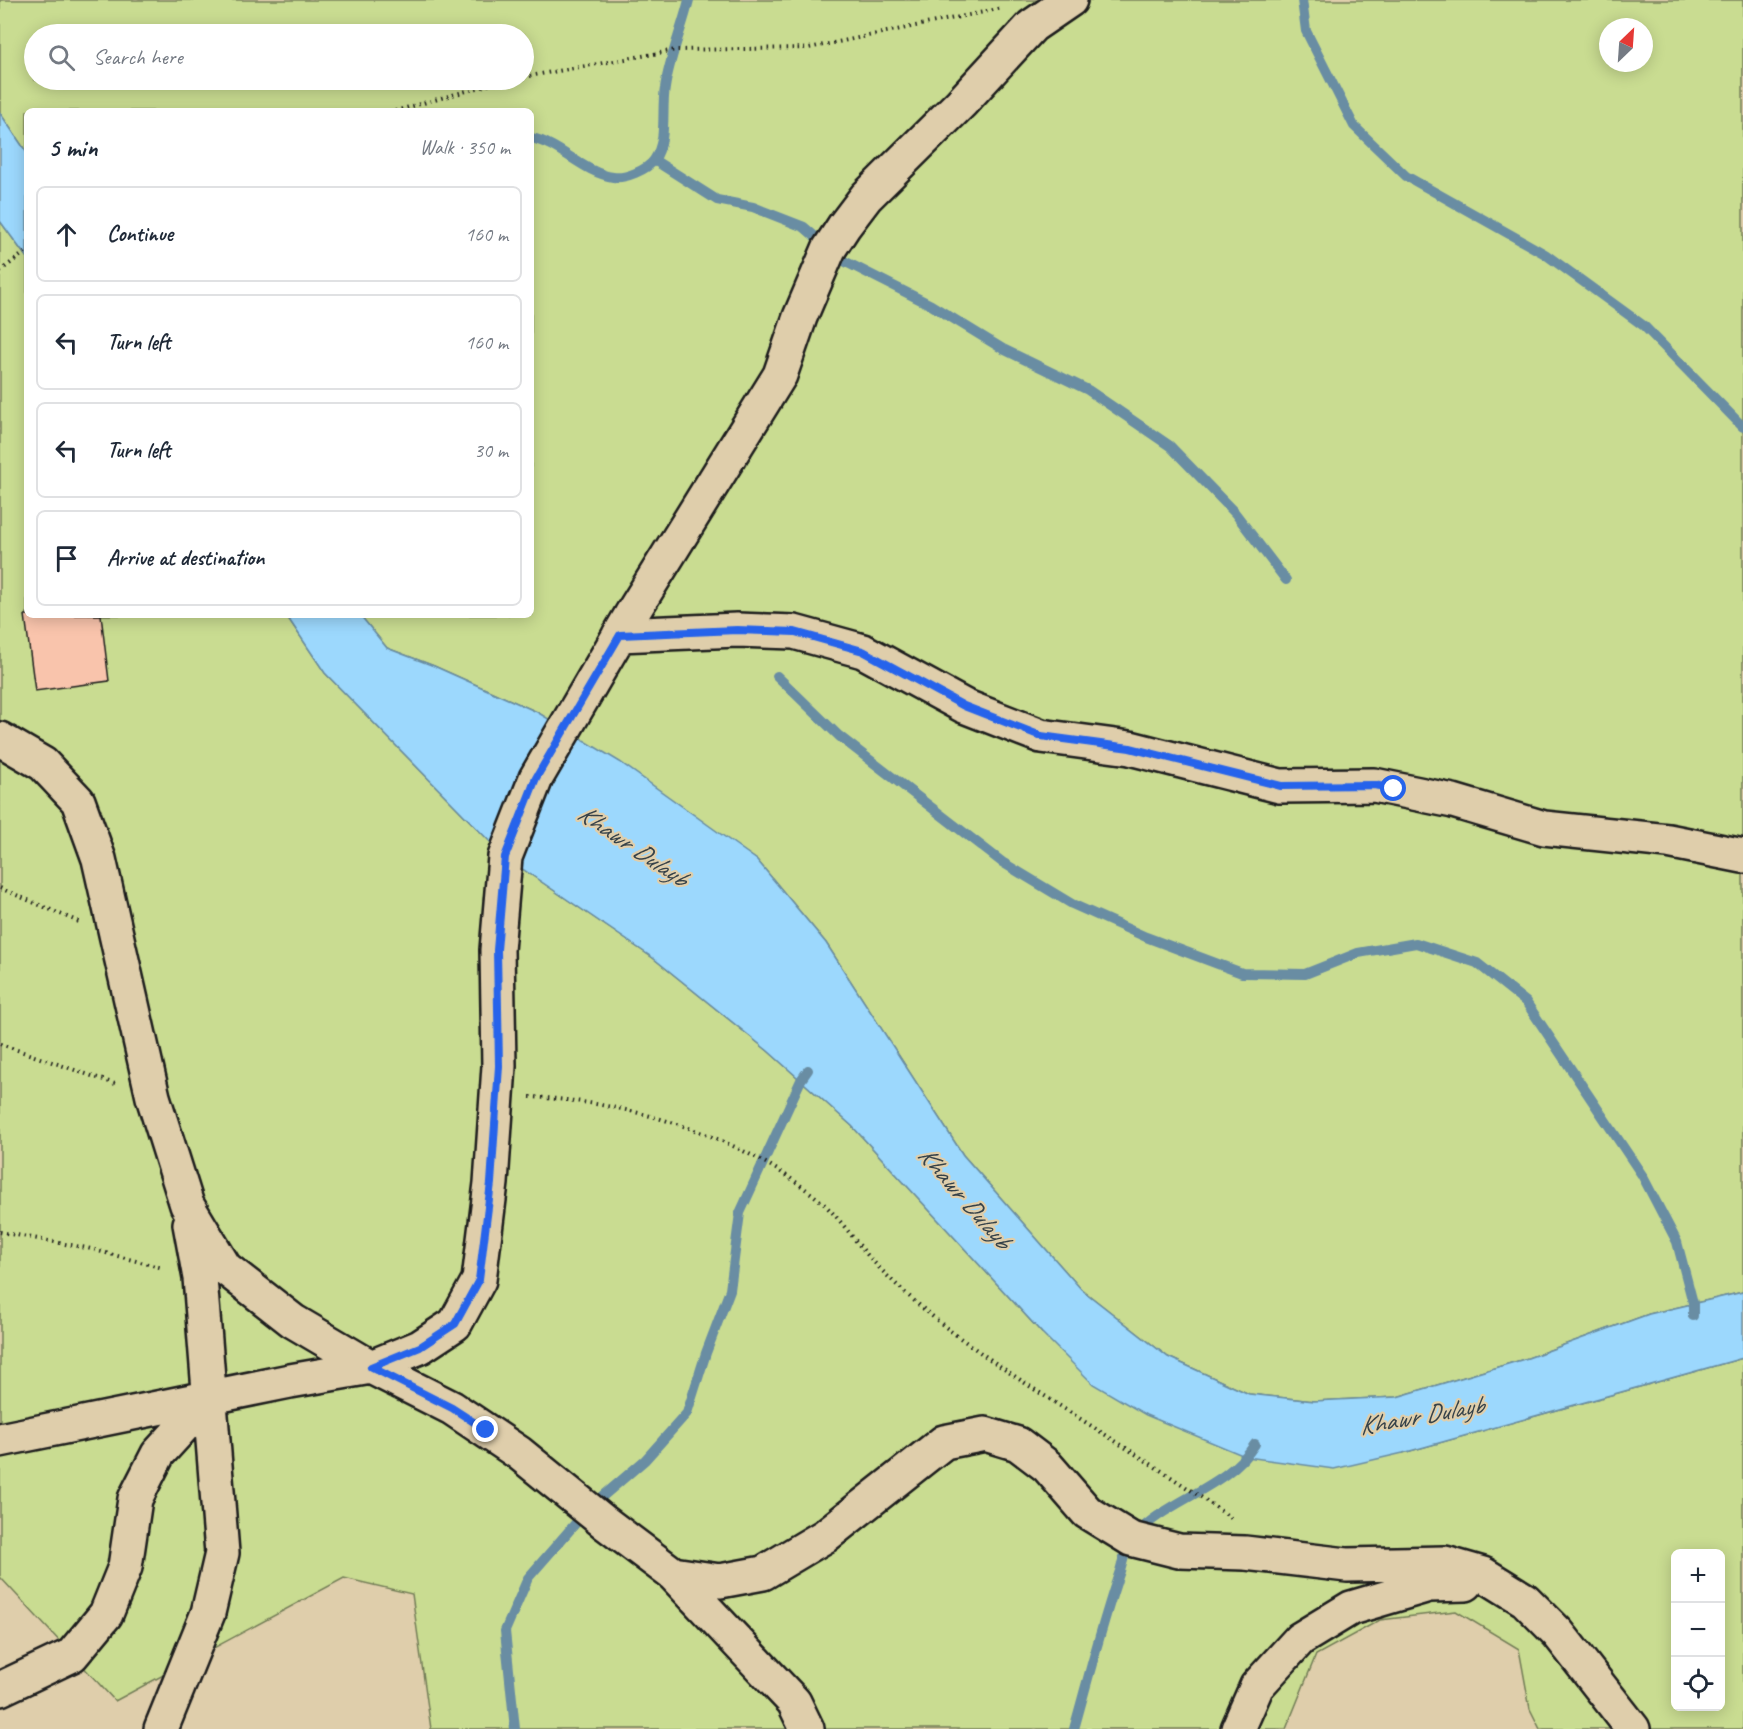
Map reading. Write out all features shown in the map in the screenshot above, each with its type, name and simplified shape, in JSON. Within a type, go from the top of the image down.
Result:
[{"type":"street","points":[[0,1440],[371,1367],[420,1347],[455,1324],[479,1280],[491,1183],[499,1066],[497,950],[505,857],[536,778],[620,635],[780,375],[800,317],[829,249],[844,226],[866,197],[961,104],[1032,26],[1070,0]]},
{"type":"street","points":[[620,635],[737,630],[795,632],[863,651],[964,706],[1041,736],[1130,748],[1281,786],[1374,785],[1454,801],[1544,828],[1668,841],[1743,856]]},
{"type":"street","points":[[0,739],[43,764],[78,801],[99,859],[153,1097],[187,1205],[200,1278],[222,1553],[208,1612],[161,1729]]},
{"type":"street","points":[[187,1205],[225,1268],[293,1321],[371,1367],[452,1408],[519,1453],[673,1574],[794,1702],[807,1729]]},
{"type":"street","points":[[0,1689],[72,1655],[106,1614],[125,1566],[135,1499],[158,1454],[210,1397]]},
{"type":"street","points":[[673,1574],[720,1581],[763,1573],[825,1536],[944,1442],[985,1434],[1018,1444],[1047,1466],[1087,1512],[1131,1539],[1179,1551],[1245,1553],[1347,1565],[1445,1563],[1483,1574],[1525,1599],[1558,1633],[1633,1729]]},
{"type":"street","points":[[1238,1729],[1257,1686],[1300,1639],[1351,1608],[1429,1585],[1498,1583]]},
{"type":"path","points":[[534,74],[676,50],[809,48],[1011,6]]},
{"type":"path","points":[[406,108],[471,90]]},
{"type":"path","points":[[0,271],[24,253]]},
{"type":"path","points":[[0,888],[61,913],[116,941]]},
{"type":"path","points":[[0,1044],[153,1097]]},
{"type":"path","points":[[497,1096],[573,1099],[675,1121],[763,1162],[818,1198],[873,1261],[950,1330],[1046,1399],[1118,1440],[1235,1520]]},
{"type":"path","points":[[0,1232],[87,1248],[200,1278]]},
{"type":"green space","points":[[0,0],[1743,0],[1743,1292],[1649,1314],[1528,1358],[1397,1397],[1314,1401],[1249,1394],[1168,1357],[1081,1289],[963,1155],[826,943],[757,860],[537,712],[434,666],[387,648],[362,618],[534,618],[534,108],[24,108],[24,149],[0,113]]},
{"type":"green space","points":[[0,221],[24,254],[24,618],[288,618],[325,673],[505,857],[653,958],[768,1051],[852,1126],[1042,1333],[1403,1453],[1743,1358],[1743,1729],[1540,1729],[1530,1709],[1519,1649],[1456,1611],[1380,1620],[1316,1655],[1286,1729],[431,1729],[412,1594],[344,1578],[115,1701],[0,1577]]},
{"type":"water","points":[[0,113],[24,149],[24,254],[0,221]]},
{"type":"water","name":"Khawr Dulayb","points":[[288,618],[362,618],[387,648],[434,666],[537,712],[620,762],[757,860],[826,943],[963,1155],[1081,1289],[1168,1357],[1249,1394],[1314,1401],[1397,1397],[1528,1358],[1649,1314],[1743,1292],[1743,1358],[1403,1453],[1334,1469],[1247,1457],[1146,1415],[1093,1384],[1042,1333],[852,1126],[768,1051],[653,958],[505,857],[325,673]]},
{"type":"building","points":[[25,618],[101,618],[109,681],[35,691]]},
{"type":"waterway","points":[[534,139],[552,146],[591,170],[613,177],[629,175],[651,164],[661,144],[667,77],[689,0]]},
{"type":"waterway","points":[[1302,0],[1306,31],[1354,126],[1406,176],[1545,254],[1644,326],[1743,427]]},
{"type":"waterway","points":[[654,160],[717,200],[753,207],[804,227],[842,260],[931,305],[1003,349],[1088,390],[1170,446],[1235,513],[1286,580]]},
{"type":"waterway","points":[[777,676],[839,736],[1002,862],[1072,904],[1146,937],[1242,973],[1305,974],[1358,953],[1416,943],[1477,963],[1526,1002],[1642,1175],[1677,1242],[1693,1303],[1693,1316]]},
{"type":"waterway","points":[[515,1729],[505,1631],[528,1578],[588,1509],[645,1460],[687,1413],[706,1353],[730,1290],[740,1213],[801,1080],[808,1070]]},
{"type":"waterway","points":[[1074,1729],[1107,1610],[1131,1540],[1147,1524],[1229,1472],[1255,1444]]},
{"type":"route","points":[[486,1430],[452,1408],[371,1367],[420,1347],[455,1324],[479,1280],[491,1183],[499,1066],[497,950],[505,857],[536,778],[620,635],[737,630],[795,632],[863,651],[964,706],[1041,736],[1130,748],[1281,786],[1374,785],[1394,789]]}]
